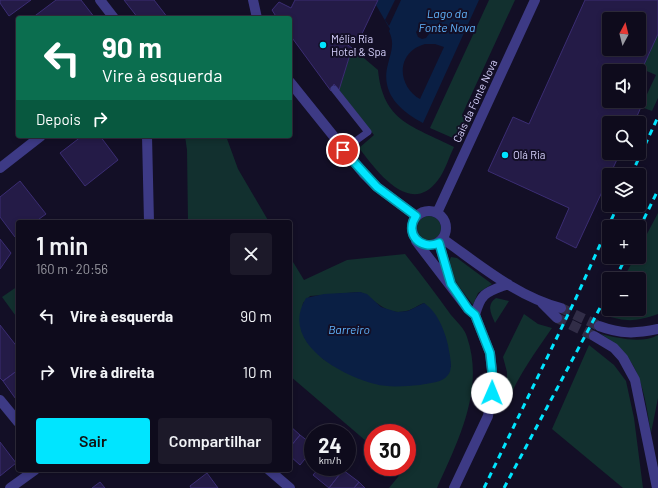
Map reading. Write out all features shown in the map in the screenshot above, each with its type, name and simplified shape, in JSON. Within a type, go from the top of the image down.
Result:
[{"type":"street","points":[[100,0],[112,16]]},
{"type":"street","points":[[253,0],[257,16]]},
{"type":"street","name":"Cais da Fonte Nova","points":[[437,213],[535,0]]},
{"type":"street","points":[[292,85],[343,150],[377,187],[416,216]]},
{"type":"street","points":[[0,168],[38,138]]},
{"type":"street","points":[[147,138],[149,220]]},
{"type":"street","points":[[451,284],[441,241],[446,224],[437,213],[426,211],[416,216],[411,226],[413,236],[451,284],[468,309],[475,315],[490,353],[492,371],[492,393],[488,416],[454,488]]},
{"type":"street","points":[[416,241],[425,245],[441,241],[508,284],[542,303],[561,308]]},
{"type":"street","points":[[475,315],[481,297],[490,290],[508,284]]},
{"type":"street","points":[[542,303],[557,318]]},
{"type":"street","points":[[657,488],[635,380],[623,358],[596,331],[636,334],[658,328]]},
{"type":"street","points":[[0,400],[16,420]]},
{"type":"street","points":[[10,488],[32,472]]},
{"type":"street","points":[[271,472],[290,488]]},
{"type":"lane","points":[[334,89],[368,132],[343,150]]},
{"type":"green space","points":[[489,0],[515,0],[462,115],[472,119],[462,142],[430,128]]},
{"type":"green space","points":[[658,34],[658,98],[652,111],[644,108],[646,108],[646,96],[656,75],[646,71],[646,64],[644,64]]},
{"type":"green space","points":[[352,48],[378,70],[381,87],[386,101],[393,112],[413,127],[454,147],[438,180],[427,190],[416,194],[405,192],[394,186],[384,178],[359,148],[374,135],[339,90]]},
{"type":"green space","points":[[185,138],[227,138],[238,169],[268,220],[188,220],[187,150]]},
{"type":"green space","points":[[658,213],[658,314],[637,320],[625,320],[608,316],[646,316],[646,272],[627,272],[631,264],[646,264],[646,236]]},
{"type":"green space","points":[[429,216],[437,220],[441,228],[437,236],[429,240],[421,236],[417,228],[421,220]]},
{"type":"green space","points":[[405,254],[466,334],[472,356],[473,376],[471,395],[467,414],[453,452],[437,488],[389,488],[399,476],[416,476],[416,424],[364,424],[364,439],[356,432],[356,424],[346,424],[292,378],[292,260],[304,280],[347,260]],"holes":[[[360,292],[386,309],[399,312],[413,309],[424,303],[443,332],[448,347],[451,367],[343,370],[323,359],[300,323],[303,303],[310,296]]]},
{"type":"green space","points":[[451,257],[457,258],[492,284],[478,293],[473,305],[456,282],[450,269]]},
{"type":"green space","points":[[16,287],[16,316],[2,297]]},
{"type":"green space","points":[[496,298],[509,301],[495,323],[490,307]]},
{"type":"green space","points":[[524,314],[538,324],[552,328],[521,375],[506,406],[507,372],[503,357]]},
{"type":"green space","points":[[601,334],[637,340],[652,338],[658,335],[658,398],[651,433],[643,390],[633,365],[625,353]]},
{"type":"green space","points":[[589,345],[614,365],[626,381],[634,418],[643,488],[623,488],[552,429]]},
{"type":"water","name":"Lago da Fonte Nova","points":[[378,0],[479,0],[423,123],[400,107],[389,92],[386,74],[392,48],[392,40],[389,31],[390,29],[376,5]],"holes":[[[424,27],[428,29],[429,34],[426,38],[422,39],[418,37],[416,32],[419,28]],[[425,44],[435,44],[444,47],[420,99],[414,95],[405,82],[403,68],[404,61],[408,55],[415,48]]]},
{"type":"water","name":"Barreiro","points":[[360,292],[367,294],[381,307],[397,312],[408,311],[424,303],[429,307],[437,316],[445,334],[451,360],[451,368],[448,375],[442,380],[420,385],[386,386],[361,380],[346,373],[317,354],[307,342],[300,329],[300,314],[306,298],[324,294]]},
{"type":"pier","points":[[395,0],[401,0],[389,26],[385,20]]},
{"type":"building","points":[[0,0],[31,0],[9,16],[0,3]]},
{"type":"building","points":[[56,0],[81,0],[93,16],[35,16]]},
{"type":"building","points":[[124,0],[154,0],[166,16],[136,16]]},
{"type":"building","name":"Mélia Ria Hotel & Spa","points":[[295,0],[378,0],[359,40],[347,35],[344,42],[352,48],[339,90],[334,84],[331,91],[292,38],[292,16],[276,16],[272,10],[279,2],[291,8]]},
{"type":"building","points":[[585,0],[658,0],[658,34],[644,64],[602,64],[602,108],[641,108],[637,116],[602,116],[602,160],[617,160],[613,168],[602,168],[602,192],[576,248],[556,238],[569,208],[488,171],[513,117],[529,124]]},
{"type":"building","points":[[79,138],[102,138],[118,160],[85,186],[60,153]]},
{"type":"building","points":[[20,181],[46,214],[38,220],[16,220],[15,237],[0,217],[0,197]]},
{"type":"building","points":[[0,239],[11,253],[0,269]]},
{"type":"building","points":[[0,325],[16,345],[16,371],[3,381],[0,378]]},
{"type":"building","points":[[16,371],[16,399],[3,381]]},
{"type":"building","points":[[292,428],[300,435],[292,445]]},
{"type":"building","points":[[300,435],[304,438],[304,460],[300,465],[292,458],[292,445]]},
{"type":"building","points":[[0,442],[16,463],[0,476]]},
{"type":"building","points":[[207,473],[218,488],[191,488],[190,486]]},
{"type":"building","points":[[314,476],[338,476],[329,488]]},
{"type":"building","points":[[338,476],[351,476],[359,482],[354,488],[329,488]]},
{"type":"building","points":[[100,482],[105,488],[92,488]]},
{"type":"building","points":[[359,482],[365,488],[354,488]]},
{"type":"tunnel","points":[[561,308],[599,326]]},
{"type":"tunnel","points":[[557,318],[594,336]]},
{"type":"railway","points":[[634,168],[658,117]]},
{"type":"railway","points":[[643,220],[658,190]]},
{"type":"railway","points":[[484,488],[576,298],[615,212]]},
{"type":"railway","points":[[618,272],[622,264]]},
{"type":"railway","points":[[504,488],[602,304]]},
{"type":"place","name":"Mélia Ria Hotel & Spa","points":[[323,45]]},
{"type":"place","name":"Olá Ria","points":[[505,155]]},
{"type":"route","points":[[343,150],[377,187],[416,216],[411,226],[411,231],[416,241],[420,244],[430,246],[439,243],[451,284],[468,309],[475,315],[490,353],[492,393]]}]
